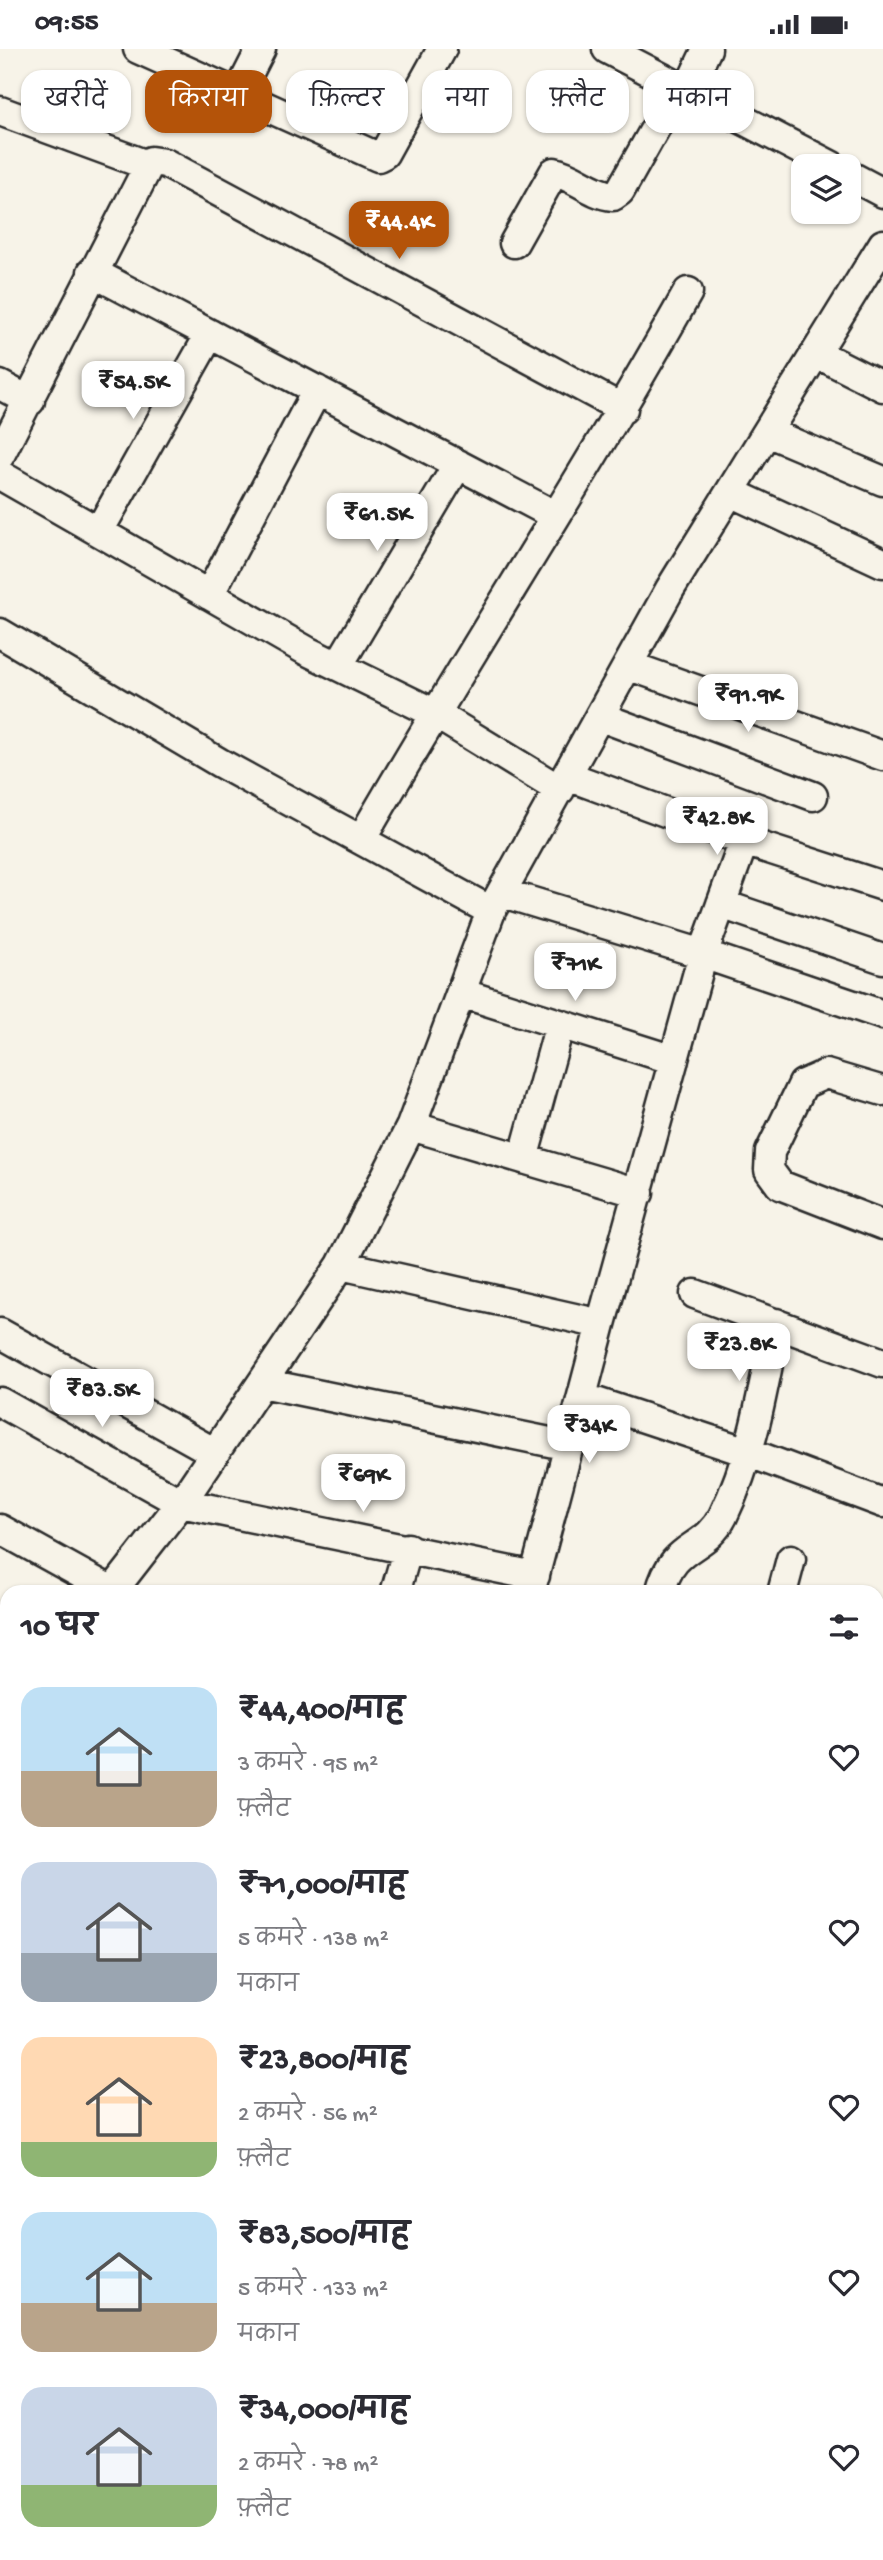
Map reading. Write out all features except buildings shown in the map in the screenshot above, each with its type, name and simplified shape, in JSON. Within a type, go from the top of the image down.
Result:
[{"type":"street","points":[[138,49],[185,70]]},
{"type":"street","points":[[250,70],[261,49]]},
{"type":"street","points":[[272,109],[377,156],[384,154],[442,49]]},
{"type":"street","points":[[607,49],[647,70]]},
{"type":"street","points":[[694,70],[707,49]]},
{"type":"street","points":[[0,111],[146,165]]},
{"type":"street","points":[[754,126],[809,154]]},
{"type":"street","points":[[514,243],[554,172],[565,174],[602,195],[613,196],[620,191],[656,133]]},
{"type":"street","points":[[0,455],[30,401],[146,165],[151,161],[165,163],[623,409]]},
{"type":"street","points":[[861,181],[883,193]]},
{"type":"street","points":[[117,1585],[181,1503],[341,1265],[411,1126],[497,902],[630,666],[670,589],[883,244]]},
{"type":"street","points":[[92,272],[556,516]]},
{"type":"street","points":[[361,840],[434,713],[623,409],[688,292]]},
{"type":"street","points":[[99,531],[210,334]]},
{"type":"street","points":[[816,353],[883,387]]},
{"type":"street","points":[[0,385],[30,401]]},
{"type":"street","points":[[209,594],[317,390]]},
{"type":"street","points":[[767,432],[883,481]]},
{"type":"street","points":[[338,666],[458,464]]},
{"type":"street","points":[[0,475],[338,666],[434,713],[564,783],[883,886]]},
{"type":"street","points":[[730,492],[883,562]]},
{"type":"street","points":[[0,633],[220,763],[361,840],[497,902],[703,954],[883,1015]]},
{"type":"street","points":[[630,666],[883,756]]},
{"type":"street","points":[[601,717],[813,796]]},
{"type":"street","points":[[0,1402],[181,1503],[408,1548],[532,1584],[703,954],[744,841]]},
{"type":"street","points":[[721,904],[883,959]]},
{"type":"street","points":[[461,993],[674,1060]]},
{"type":"street","points":[[523,1159],[559,1024]]},
{"type":"street","points":[[883,1091],[826,1074],[803,1084],[770,1152],[769,1170],[780,1185],[883,1225]]},
{"type":"street","points":[[411,1126],[639,1193]]},
{"type":"street","points":[[341,1265],[601,1324]]},
{"type":"street","points":[[695,1294],[883,1363]]},
{"type":"street","points":[[662,1585],[668,1567],[716,1527],[750,1453],[776,1323]]},
{"type":"street","points":[[0,1333],[215,1453]]},
{"type":"street","points":[[262,1383],[569,1445]]},
{"type":"street","points":[[584,1398],[750,1453],[883,1503]]},
{"type":"street","points":[[0,1529],[100,1585]]},
{"type":"street","points":[[397,1585],[408,1548]]},
{"type":"street","points":[[784,1585],[791,1559]]}]
